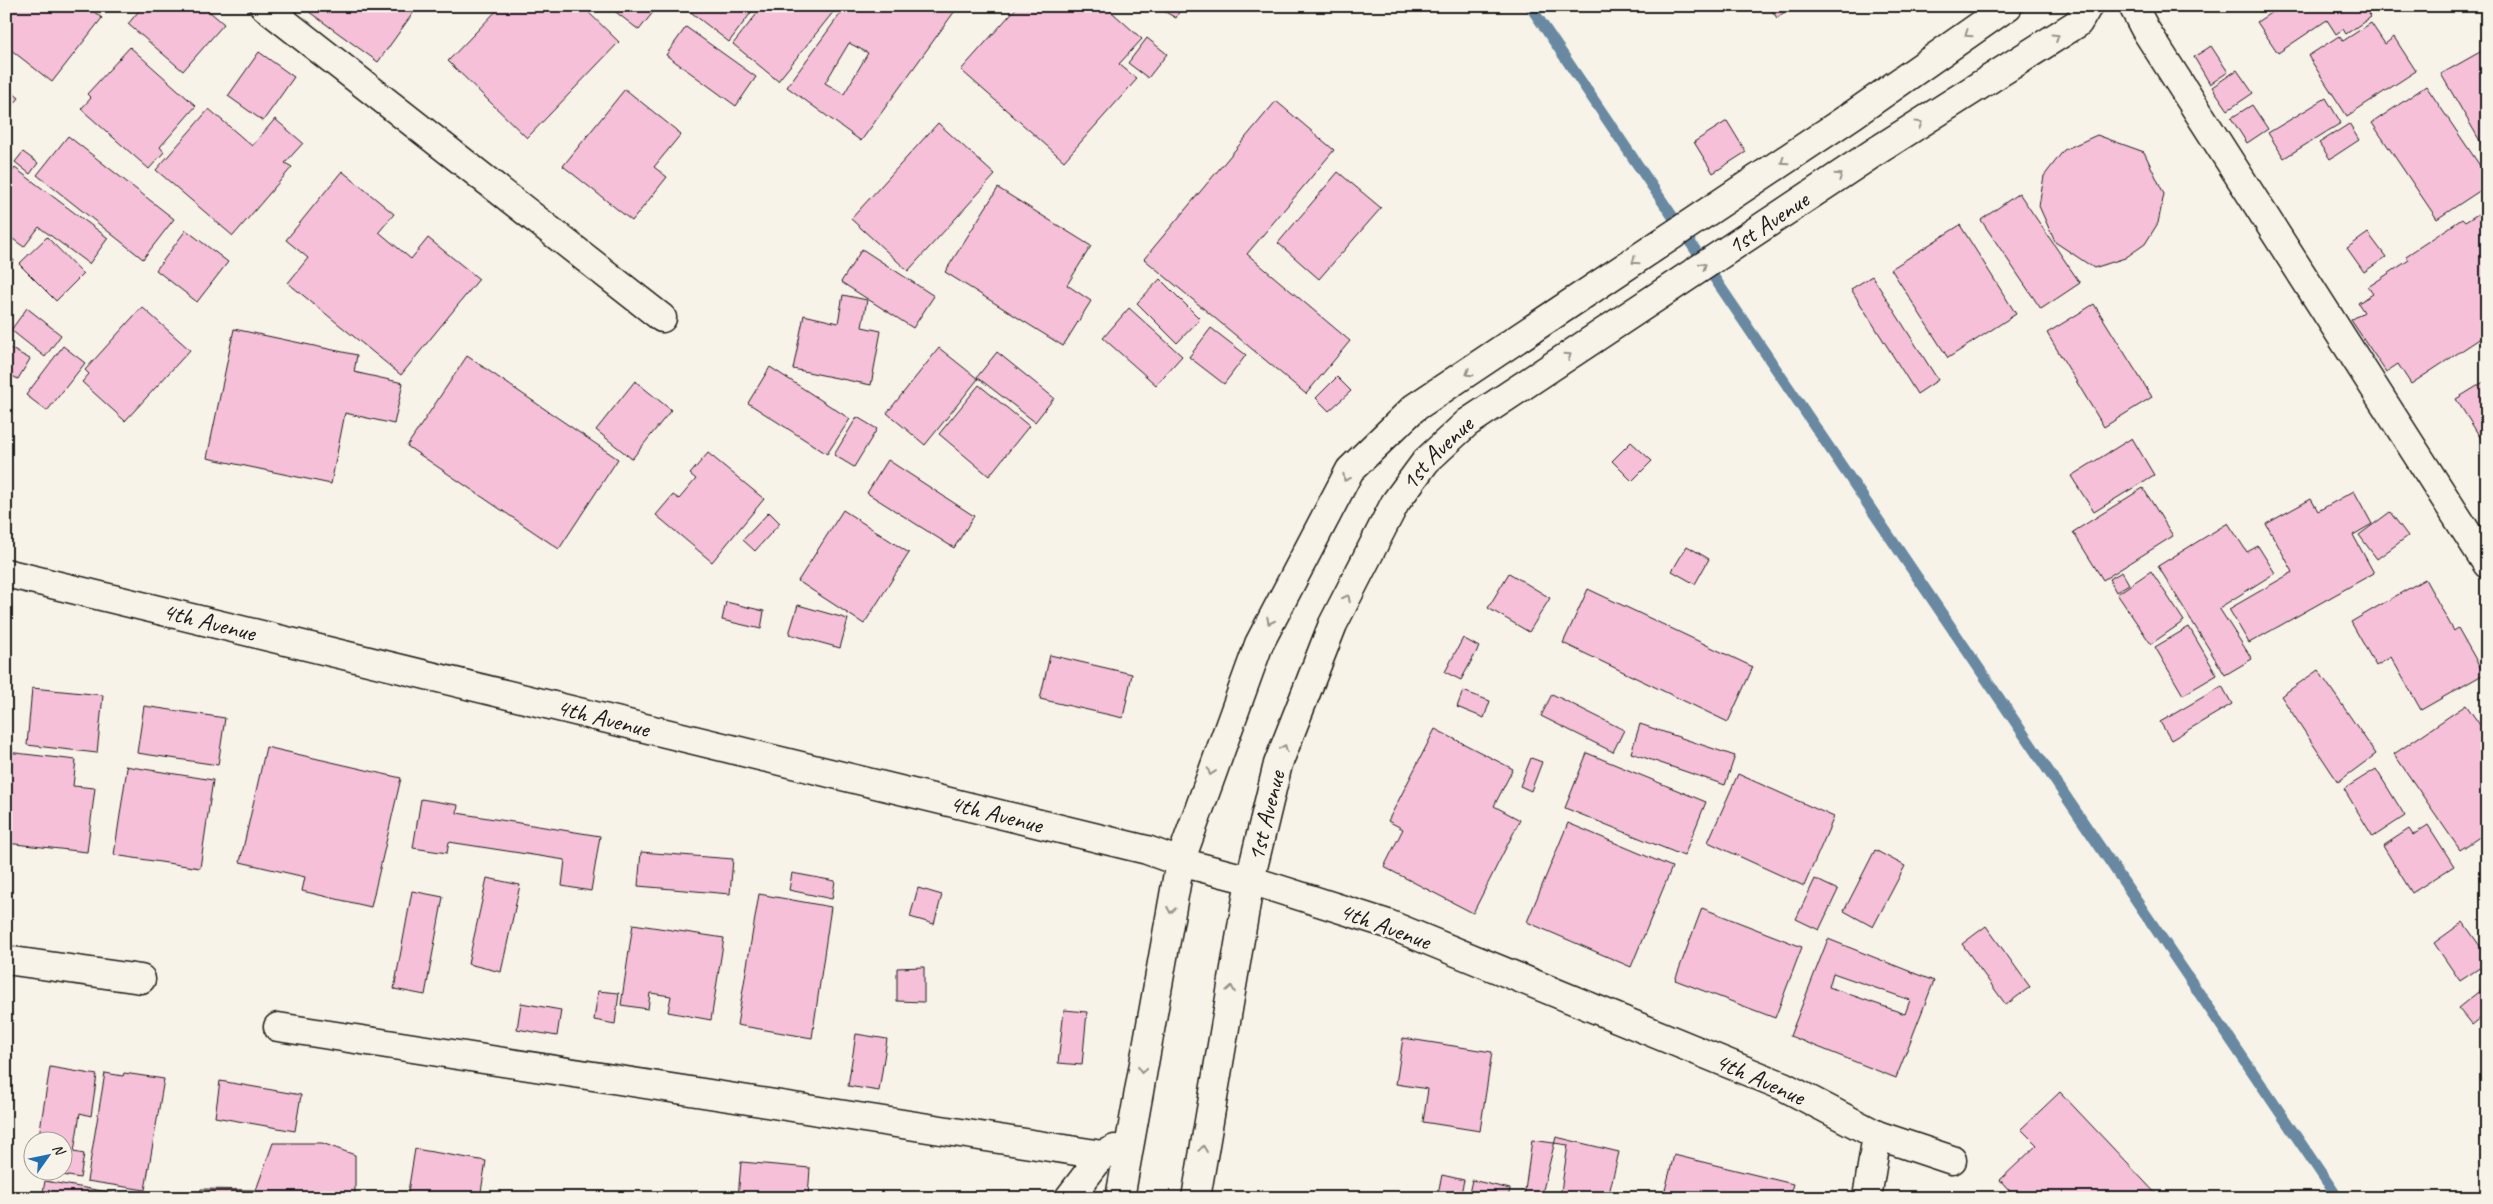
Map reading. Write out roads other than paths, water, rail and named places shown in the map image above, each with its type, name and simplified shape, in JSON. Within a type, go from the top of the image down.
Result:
[{"type":"street","points":[[264,6],[662,318]]},
{"type":"street","name":"1st Avenue","points":[[1120,1198],[1128,1143],[1180,862],[1259,644],[1350,470],[1414,408],[1510,346],[1854,114],[2008,6]]},
{"type":"street","name":"1st Avenue","points":[[1196,1198],[1250,880],[1278,764],[1333,624],[1396,503],[1426,461],[1460,429],[1528,383],[1878,150],[2078,23],[2088,6]]},
{"type":"street","points":[[2133,6],[2145,29],[2487,564]]},
{"type":"street","name":"4th Avenue","points":[[6,573],[1137,848],[1180,862],[1250,880],[1397,928],[1783,1086],[1877,1135],[1952,1160]]},
{"type":"street","points":[[6,960],[142,979]]},
{"type":"street","points":[[278,1027],[1102,1155]]},
{"type":"street","points":[[1867,1198],[1877,1135]]},
{"type":"street","points":[[1069,1198],[1102,1155],[1128,1143]]},
{"type":"waterway","points":[[1530,6],[2338,1198]]}]
